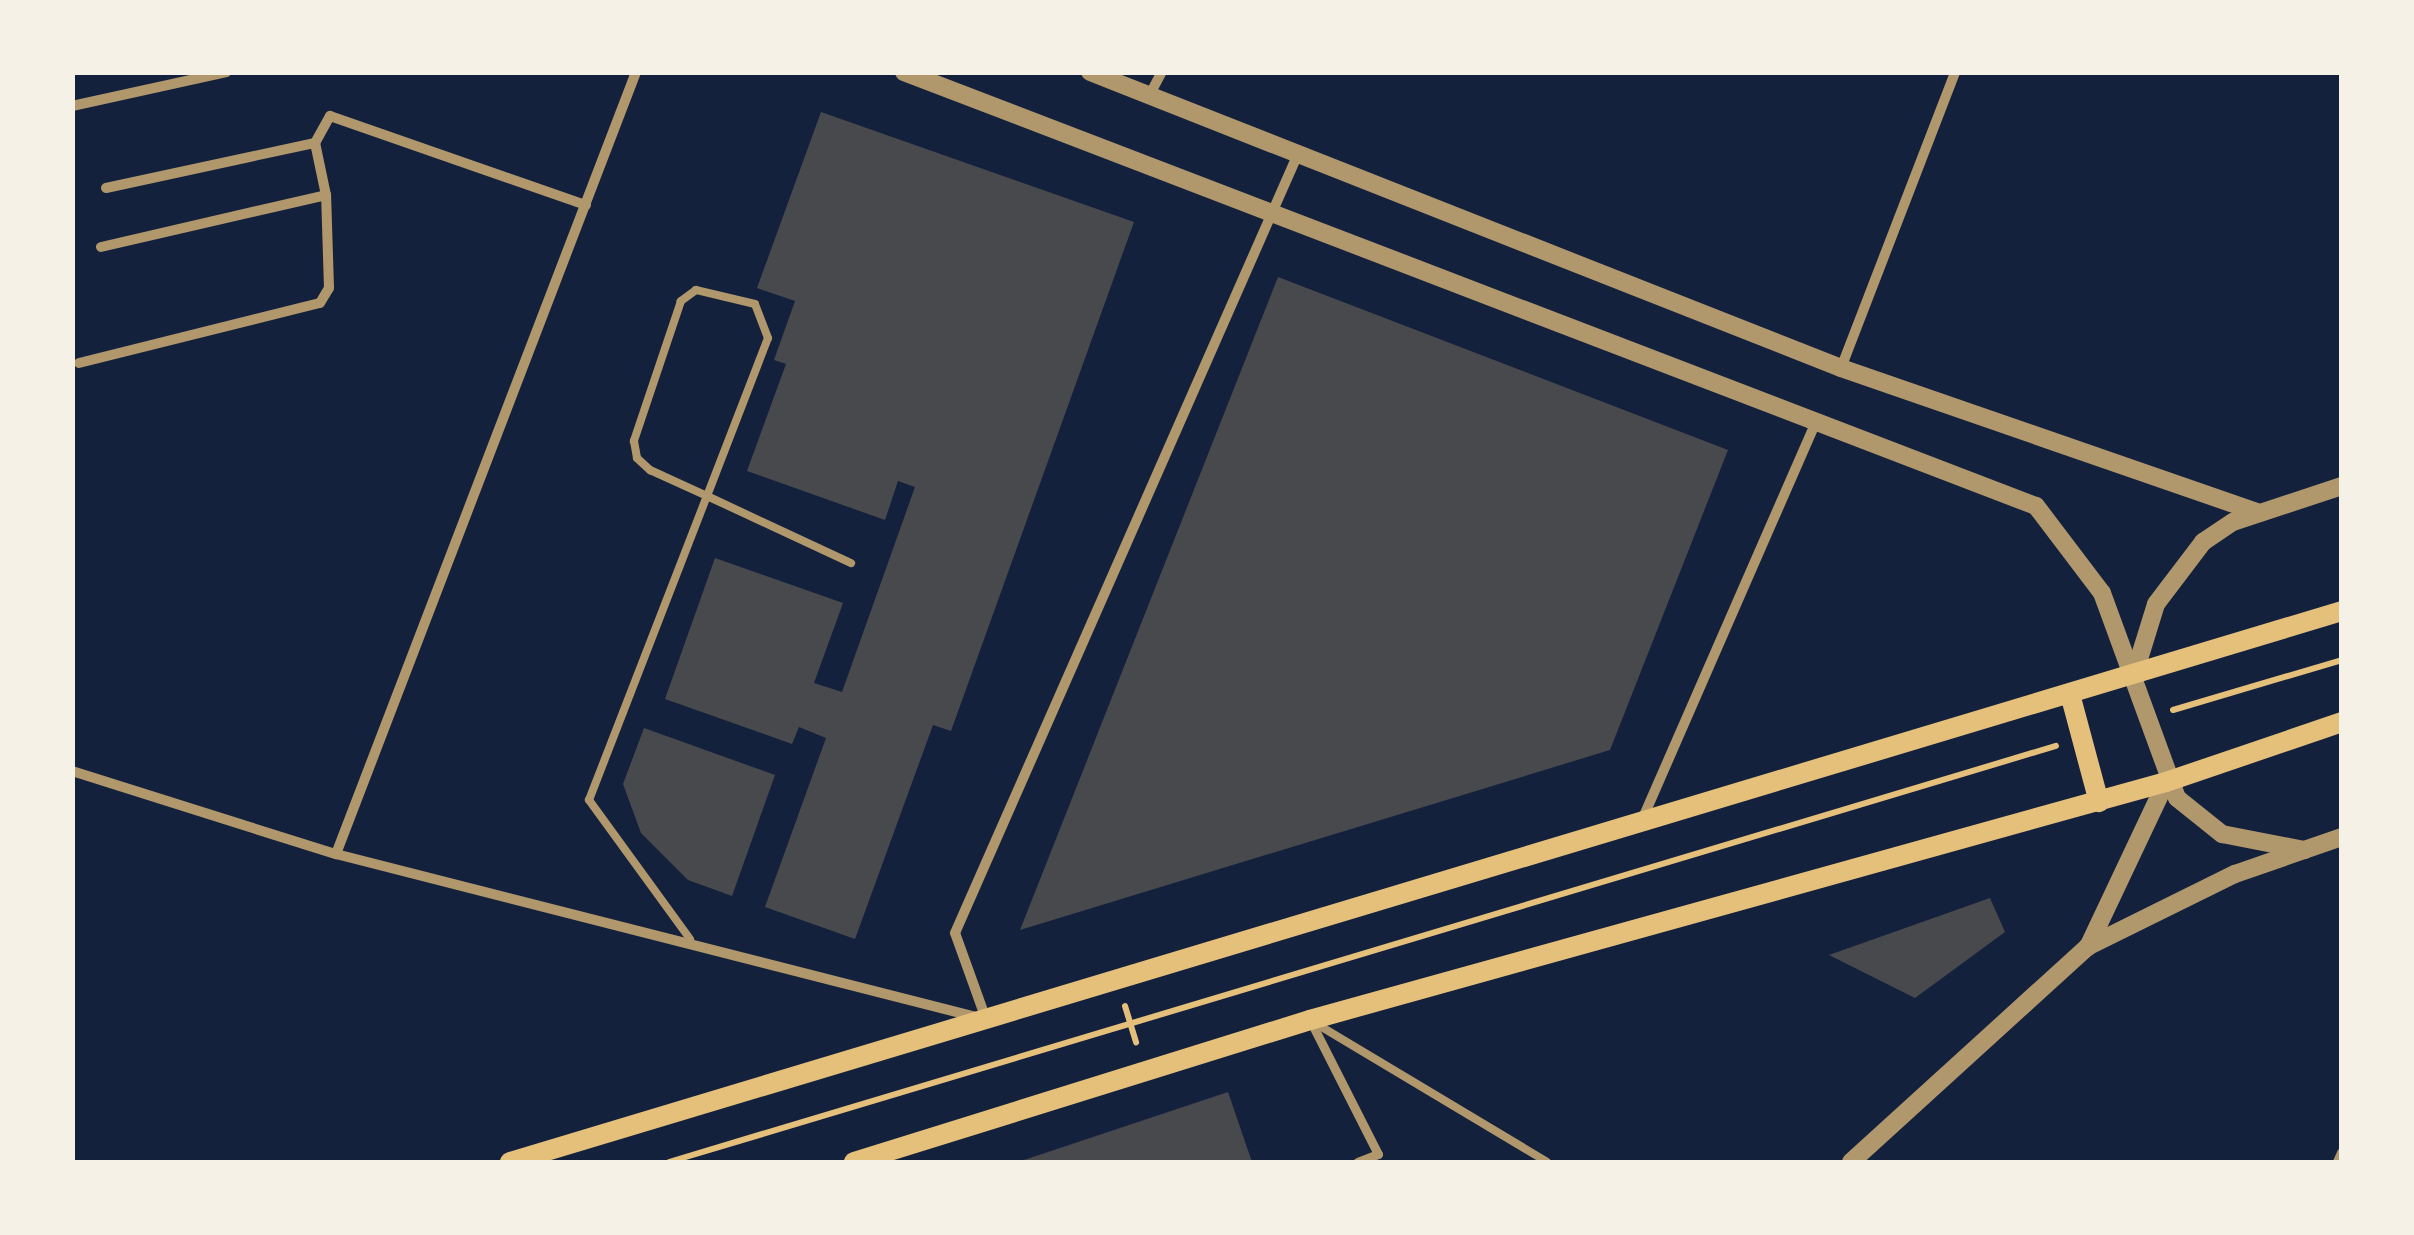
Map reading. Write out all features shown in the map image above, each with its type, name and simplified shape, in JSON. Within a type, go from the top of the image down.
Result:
[{"type":"main road","points":[[510,1162],[1639,828],[2342,611]]},
{"type":"main road","points":[[2070,694],[2098,802]]},
{"type":"main road","points":[[854,1162],[1310,1020],[2166,782],[2342,722]]},
{"type":"street","points":[[72,106],[226,72]]},
{"type":"street","points":[[336,854],[636,72]]},
{"type":"street","points":[[904,72],[1814,427],[2036,506],[2082,560],[2135,673],[2166,782],[2222,834],[2304,850]]},
{"type":"street","points":[[1090,72],[1841,368],[2257,512]]},
{"type":"street","points":[[1149,96],[1162,72]]},
{"type":"street","points":[[1841,368],[1955,72]]},
{"type":"street","points":[[79,363],[320,303],[329,288],[326,195],[315,143],[322,123],[342,115],[586,204]]},
{"type":"street","points":[[106,188],[315,143]]},
{"type":"street","points":[[986,1020],[955,934],[1298,154]]},
{"type":"street","points":[[101,247],[326,195]]},
{"type":"street","points":[[1639,828],[1814,427]]},
{"type":"street","points":[[2135,673],[2176,571],[2216,532],[2257,512],[2342,486]]},
{"type":"street","points":[[72,771],[336,854],[690,939],[986,1020]]},
{"type":"street","points":[[2088,948],[2166,782]]},
{"type":"street","points":[[1851,1162],[2088,948],[2304,850],[2342,837]]},
{"type":"street","points":[[1310,1020],[1378,1154],[1357,1162]]},
{"type":"street","points":[[2338,1162],[2342,1153]]},
{"type":"lane","points":[[690,939],[589,800],[707,496],[768,338],[755,304],[715,287],[682,300],[634,441],[650,470],[707,496],[850,563]]},
{"type":"lane","points":[[1310,1020],[1547,1162]]},
{"type":"path","points":[[2148,718],[2342,660]]},
{"type":"path","points":[[669,1162],[2082,739]]},
{"type":"path","points":[[1116,982],[1145,1072]]},
{"type":"building","points":[[821,112],[1134,222],[951,731],[933,725],[855,939],[765,907],[826,738],[799,727],[792,744],[665,699],[715,558],[843,603],[814,683],[842,692],[915,487],[898,481],[885,520],[747,471],[786,364],[774,360],[795,301],[757,288]]},
{"type":"building","points":[[1278,277],[1728,450],[1610,750],[1020,930]]},
{"type":"building","points":[[644,728],[775,775],[732,896],[688,880],[641,833],[623,784]]},
{"type":"building","points":[[1990,898],[2005,932],[1915,998],[1829,955]]},
{"type":"building","points":[[1228,1092],[1252,1162],[1018,1162]]}]
